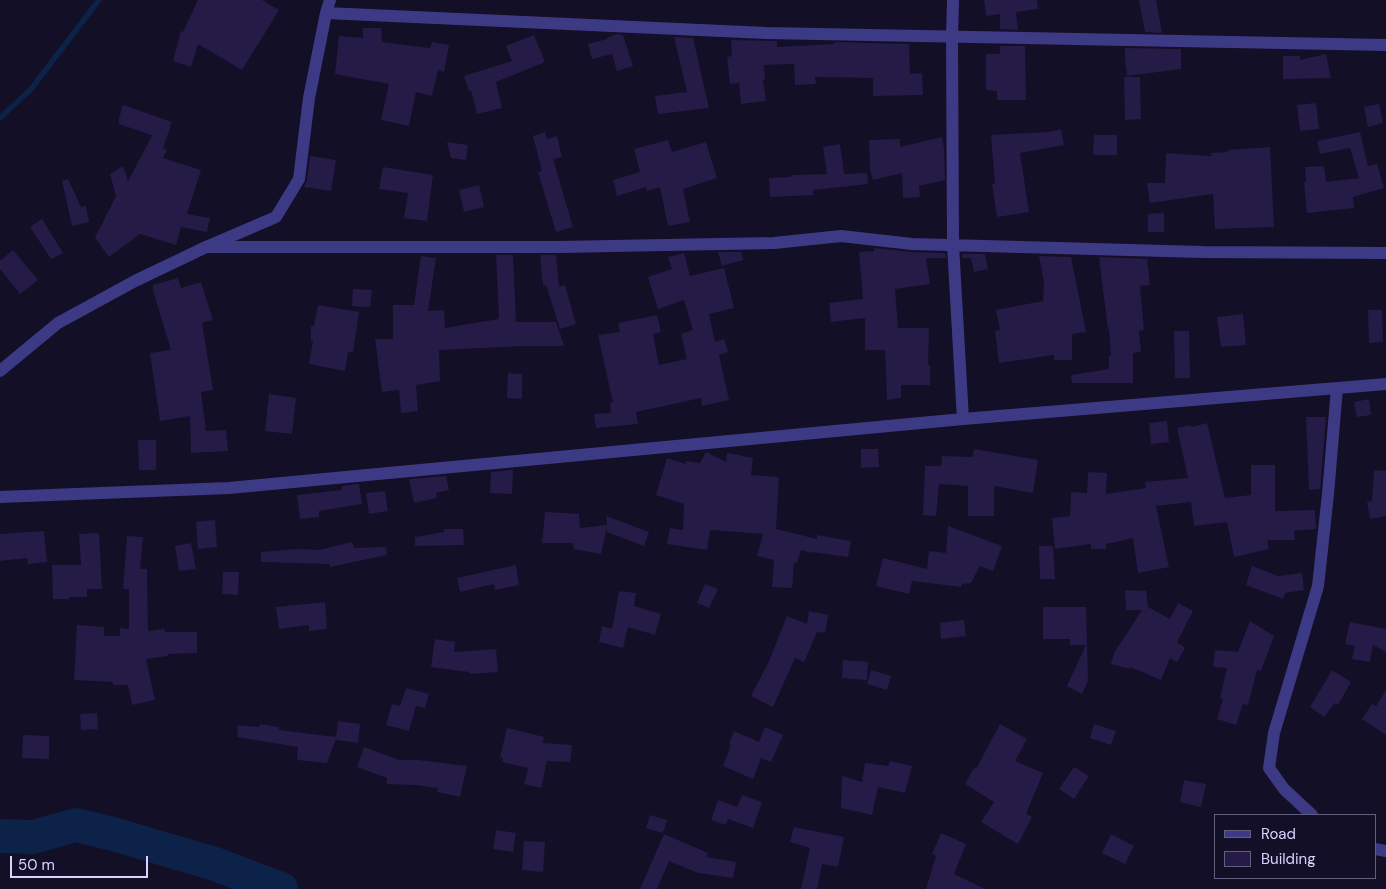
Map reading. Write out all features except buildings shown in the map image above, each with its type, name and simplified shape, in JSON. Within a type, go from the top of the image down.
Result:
[{"type":"street","points":[[0,371],[58,322],[135,281],[206,247],[276,217],[299,179],[309,98],[330,0]]},
{"type":"street","points":[[954,0],[952,36],[953,245],[963,419]]},
{"type":"street","points":[[326,13],[766,33],[1386,44]]},
{"type":"street","points":[[206,247],[540,247],[774,243],[841,236],[912,244],[1202,252],[1386,253]]},
{"type":"street","points":[[0,497],[228,488],[963,419],[1386,384]]},
{"type":"street","points":[[1311,814],[1284,789],[1269,768],[1274,733],[1318,586],[1337,388]]},
{"type":"waterway","points":[[0,118],[31,89],[99,0]]},
{"type":"waterway","points":[[0,836],[33,837],[76,825],[215,864],[281,889]]}]
